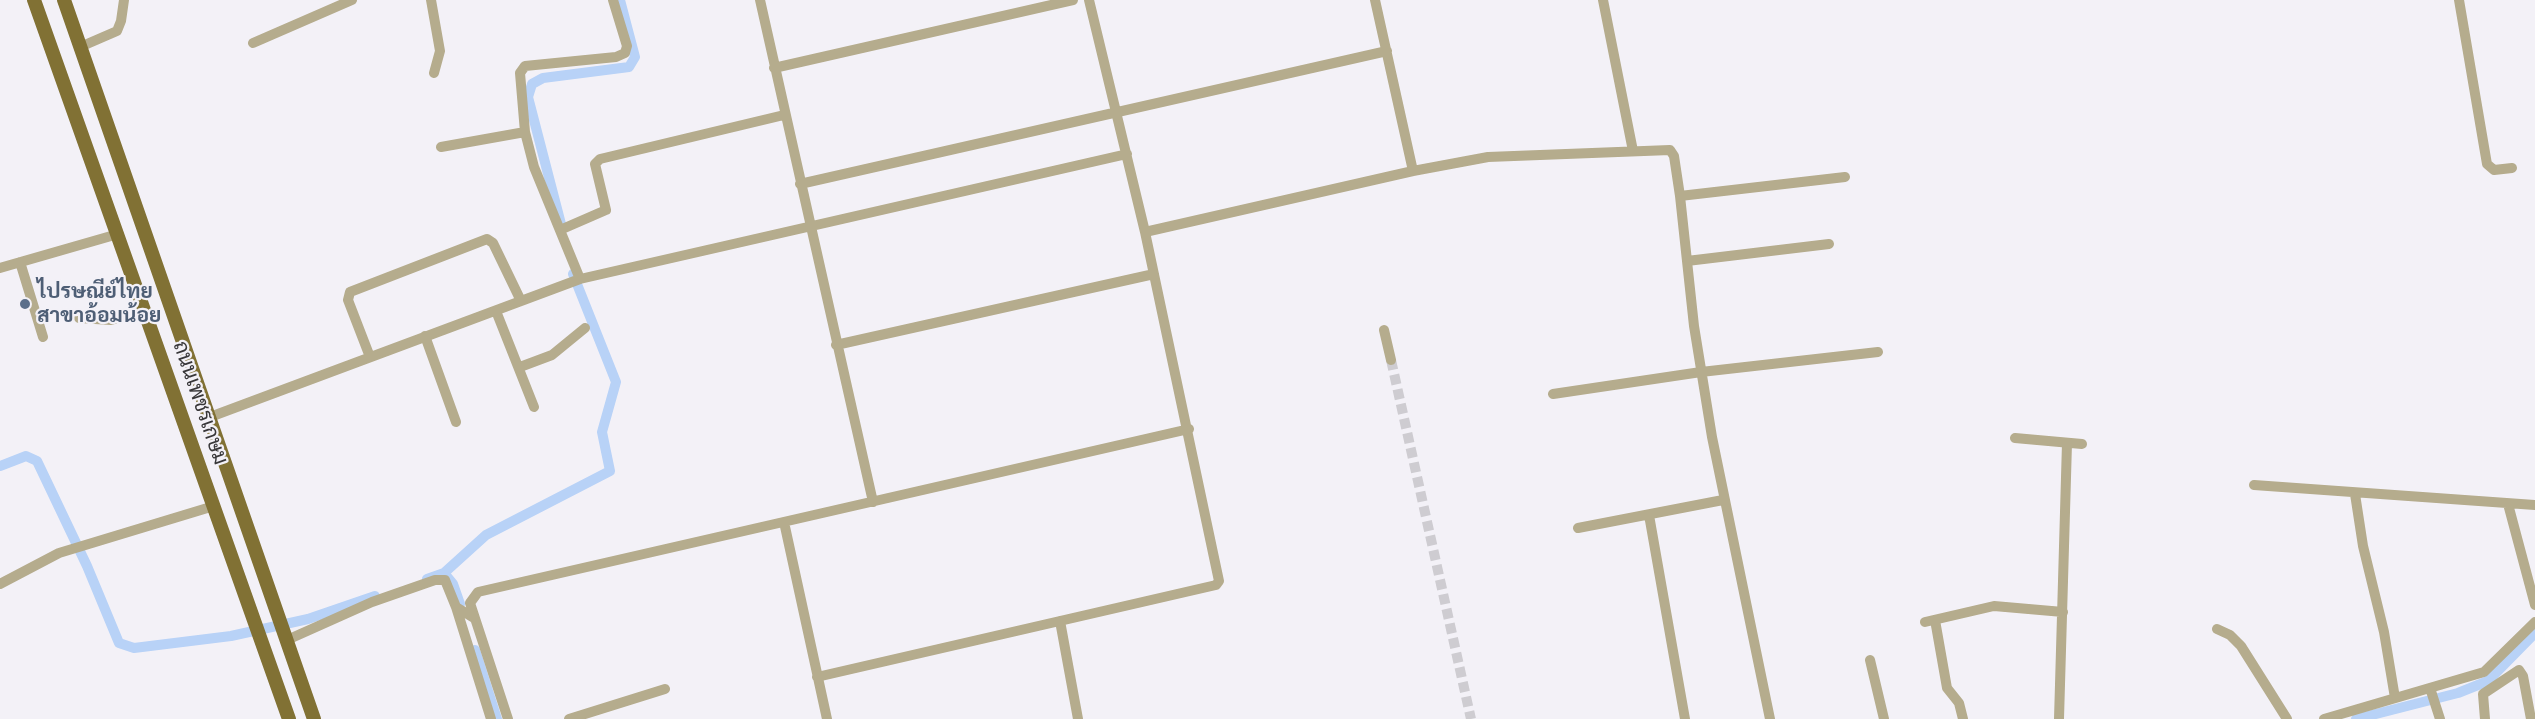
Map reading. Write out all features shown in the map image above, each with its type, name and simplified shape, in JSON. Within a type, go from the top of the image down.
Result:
[{"type":"main road","name":"ถนนเพชรเกษม","points":[[34,0],[289,719]]},
{"type":"main road","name":"ถนนเพชรเกษม","points":[[64,0],[314,719]]},
{"type":"street","points":[[80,47],[117,31],[124,0]]},
{"type":"street","points":[[253,43],[352,0]]},
{"type":"street","points":[[431,0],[440,51],[434,73]]},
{"type":"street","points":[[577,280],[560,230],[534,167],[525,132],[520,83],[522,68],[534,64],[616,57],[625,53],[627,46],[613,0]]},
{"type":"street","points":[[760,0],[784,115],[873,502]]},
{"type":"street","points":[[774,68],[1073,0]]},
{"type":"street","points":[[817,677],[1216,585],[1220,581],[1155,274],[1089,0]]},
{"type":"street","points":[[1375,0],[1413,171]]},
{"type":"street","points":[[1603,0],[1633,151]]},
{"type":"street","points":[[2459,0],[2487,165],[2494,170],[2512,168]]},
{"type":"street","points":[[800,184],[1387,51]]},
{"type":"street","points":[[560,230],[606,210],[596,164],[600,159],[784,115]]},
{"type":"street","points":[[441,147],[525,132]]},
{"type":"street","points":[[1145,232],[1413,171],[1488,157],[1670,150],[1674,156],[1701,372],[1723,500],[1770,719]]},
{"type":"street","points":[[210,417],[577,280],[1127,154]]},
{"type":"street","points":[[1680,196],[1845,177]]},
{"type":"street","points":[[0,268],[118,234]]},
{"type":"street","points":[[370,357],[348,300],[350,292],[487,239],[493,243],[521,301]]},
{"type":"street","points":[[1687,261],[1829,244]]},
{"type":"street","points":[[20,262],[43,337]]},
{"type":"street","points":[[836,345],[1155,274]]},
{"type":"street","points":[[79,318],[111,320],[144,308]]},
{"type":"street","points":[[496,311],[534,406]]},
{"type":"street","points":[[520,367],[552,355],[585,328]]},
{"type":"street","points":[[1384,330],[1391,360]]},
{"type":"street","points":[[425,336],[456,422]]},
{"type":"street","points":[[1553,394],[1701,372],[1878,352]]},
{"type":"street","points":[[508,719],[473,618],[470,599],[478,592],[1189,429]]},
{"type":"street","points":[[2015,438],[2082,444]]},
{"type":"street","points":[[2059,719],[2067,443]]},
{"type":"street","points":[[2254,485],[2355,494],[2535,505]]},
{"type":"street","points":[[2355,494],[2395,698]]},
{"type":"street","points":[[1578,528],[1723,500]]},
{"type":"street","points":[[2508,504],[2535,605]]},
{"type":"street","points":[[0,584],[36,564],[79,547],[214,506]]},
{"type":"street","points":[[1649,515],[1685,719]]},
{"type":"street","points":[[784,522],[826,719]]},
{"type":"street","points":[[284,629],[435,580],[445,580],[457,608],[491,719]]},
{"type":"street","points":[[1963,719],[1959,703],[1947,688],[1930,621],[1994,606],[2063,612]]},
{"type":"street","points":[[457,608],[473,618]]},
{"type":"street","points":[[1060,621],[1078,719]]},
{"type":"street","points":[[2324,719],[2395,698],[2431,695],[2484,672],[2535,622]]},
{"type":"street","points":[[2217,628],[2230,635],[2241,646],[2287,719]]},
{"type":"street","points":[[1870,660],[1884,719]]},
{"type":"street","points":[[2485,719],[2483,694],[2519,670],[2523,676],[2531,719]]},
{"type":"street","points":[[569,719],[665,689]]},
{"type":"street","points":[[2431,695],[2440,719]]},
{"type":"waterway","points":[[561,224],[528,97],[532,84],[543,78],[629,67],[635,57],[620,0]]},
{"type":"waterway","points":[[427,579],[444,573],[486,535],[610,471],[602,432],[616,382],[573,274]]},
{"type":"waterway","points":[[0,466],[26,456],[37,461],[87,566],[119,643],[134,648],[231,636],[308,619],[375,596]]},
{"type":"waterway","points":[[444,573],[453,584],[460,604]]},
{"type":"waterway","points":[[2356,719],[2458,693],[2488,681],[2535,633]]},
{"type":"waterway","points":[[475,650],[497,719]]},
{"type":"tunnel","points":[[1391,360],[1471,719]]},
{"type":"place","name":"ไปรษณีย์ไทย สาขาอ้อมน้อย","points":[[25,304]]}]
